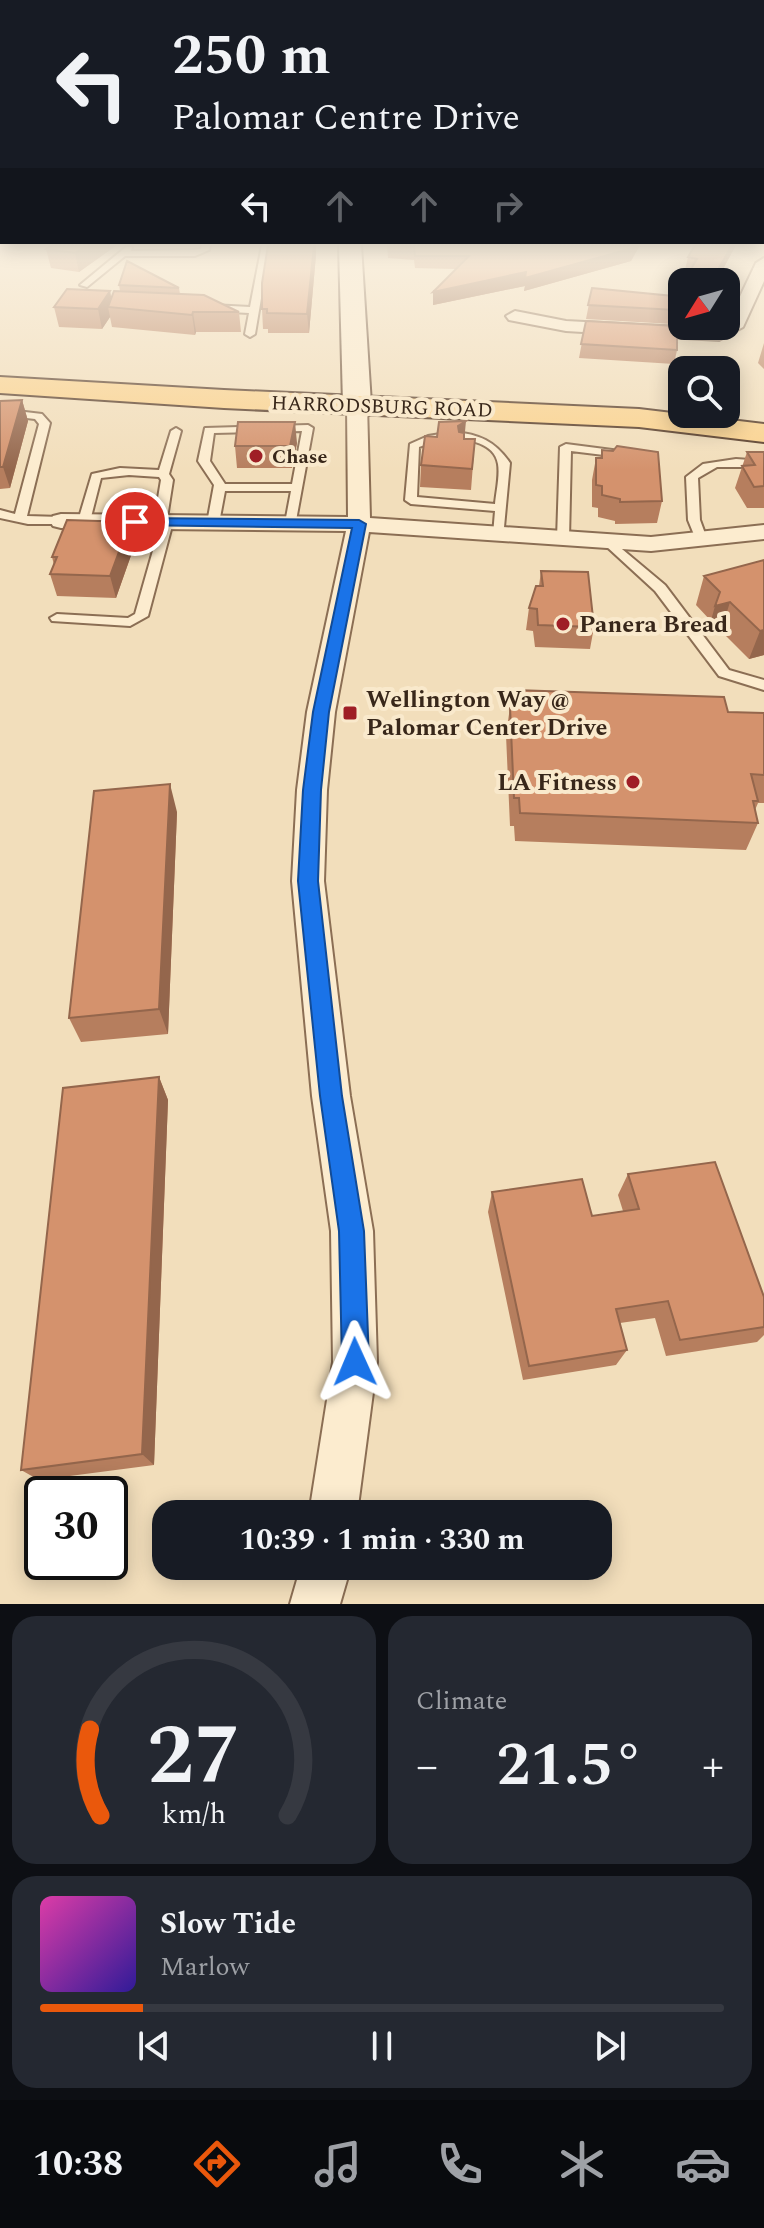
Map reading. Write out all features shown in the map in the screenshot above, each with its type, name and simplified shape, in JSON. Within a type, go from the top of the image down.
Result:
[{"type":"main road","points":[[0,362],[187,370]]},
{"type":"main road","name":"HARRODSBURG ROAD","points":[[328,375],[364,386],[764,433]]},
{"type":"main road","name":"HARRODSBURG ROAD","points":[[433,382],[668,397]]},
{"type":"main road","name":"HARRODSBURG ROAD","points":[[0,385],[209,399],[364,386]]},
{"type":"main road","points":[[740,405],[764,408]]},
{"type":"street","points":[[335,1500],[355,1362],[352,1231],[331,1096],[308,881],[312,790],[321,712],[359,524],[364,386],[357,320]]},
{"type":"street","points":[[535,320],[566,326],[719,335],[734,327],[737,320]]},
{"type":"street","points":[[73,521],[359,524],[651,544],[764,532]]},
{"type":"street","points":[[315,1604],[322,1580]]},
{"type":"lane","points":[[250,334],[252,320]]},
{"type":"lane","points":[[0,412],[38,416],[45,423],[20,518]]},
{"type":"lane","points":[[213,523],[220,486],[204,461],[209,430],[308,428],[291,523]]},
{"type":"lane","points":[[163,474],[176,431]]},
{"type":"lane","points":[[414,446],[436,436],[476,439],[491,445],[504,463],[499,535]]},
{"type":"lane","points":[[414,446],[438,447]]},
{"type":"lane","points":[[414,446],[411,500],[501,508]]},
{"type":"lane","points":[[563,539],[566,447],[637,456]]},
{"type":"lane","points":[[464,449],[496,452]]},
{"type":"lane","points":[[701,539],[694,520],[692,477],[697,471],[713,465],[764,464]]},
{"type":"lane","points":[[0,514],[73,521],[96,476],[107,472],[163,474]]},
{"type":"lane","points":[[57,618],[130,622],[141,616],[163,522],[167,480],[163,474]]},
{"type":"lane","points":[[220,486],[298,487]]},
{"type":"lane","points":[[610,543],[660,588],[724,673],[764,685]]},
{"type":"building","points":[[586,321],[668,326],[668,340],[677,340],[677,350],[581,344]]},
{"type":"building","points":[[22,400],[3,467],[0,467],[0,401]]},
{"type":"building","points":[[466,421],[458,426],[459,432],[464,433],[464,439],[475,439],[472,469],[421,465],[425,436],[437,437],[439,422]]},
{"type":"building","points":[[238,422],[295,422],[290,446],[235,446]]},
{"type":"building","points":[[617,446],[658,452],[662,501],[620,502],[620,499],[602,495],[602,486],[596,485],[596,458],[602,458],[602,450],[613,451]]},
{"type":"building","points":[[747,452],[764,452],[764,486],[754,487],[742,466],[755,465]]},
{"type":"building","points":[[67,520],[130,522],[110,576],[50,574],[57,557],[52,557]]},
{"type":"building","points":[[764,560],[764,630],[760,631],[730,602],[715,606],[720,592],[704,576]]},
{"type":"building","points":[[541,571],[588,572],[594,627],[538,625],[537,609],[529,608],[536,586],[543,586]]},
{"type":"building","points":[[514,690],[724,697],[728,712],[764,713],[764,775],[751,774],[758,801],[753,801],[758,823],[520,813],[519,798],[514,798],[510,707],[515,707]]},
{"type":"building","points":[[170,784],[159,1009],[69,1018],[94,791]]},
{"type":"building","points":[[159,1077],[142,1454],[21,1470],[63,1088]]},
{"type":"building","points":[[715,1162],[764,1297],[764,1327],[680,1340],[668,1301],[616,1309],[627,1350],[529,1366],[492,1192],[582,1179],[592,1216],[639,1209],[628,1174]]},
{"type":"place","name":"Chase","points":[[256,456]]},
{"type":"place","name":"Panera Bread","points":[[563,624]]},
{"type":"place","name":"Wellington Way @ Palomar Center Drive","points":[[350,713]]},
{"type":"place","name":"LA Fitness","points":[[633,782]]},
{"type":"route","points":[[135,522],[359,524],[321,712],[312,790],[308,881],[331,1096],[352,1231],[355,1362]]}]
